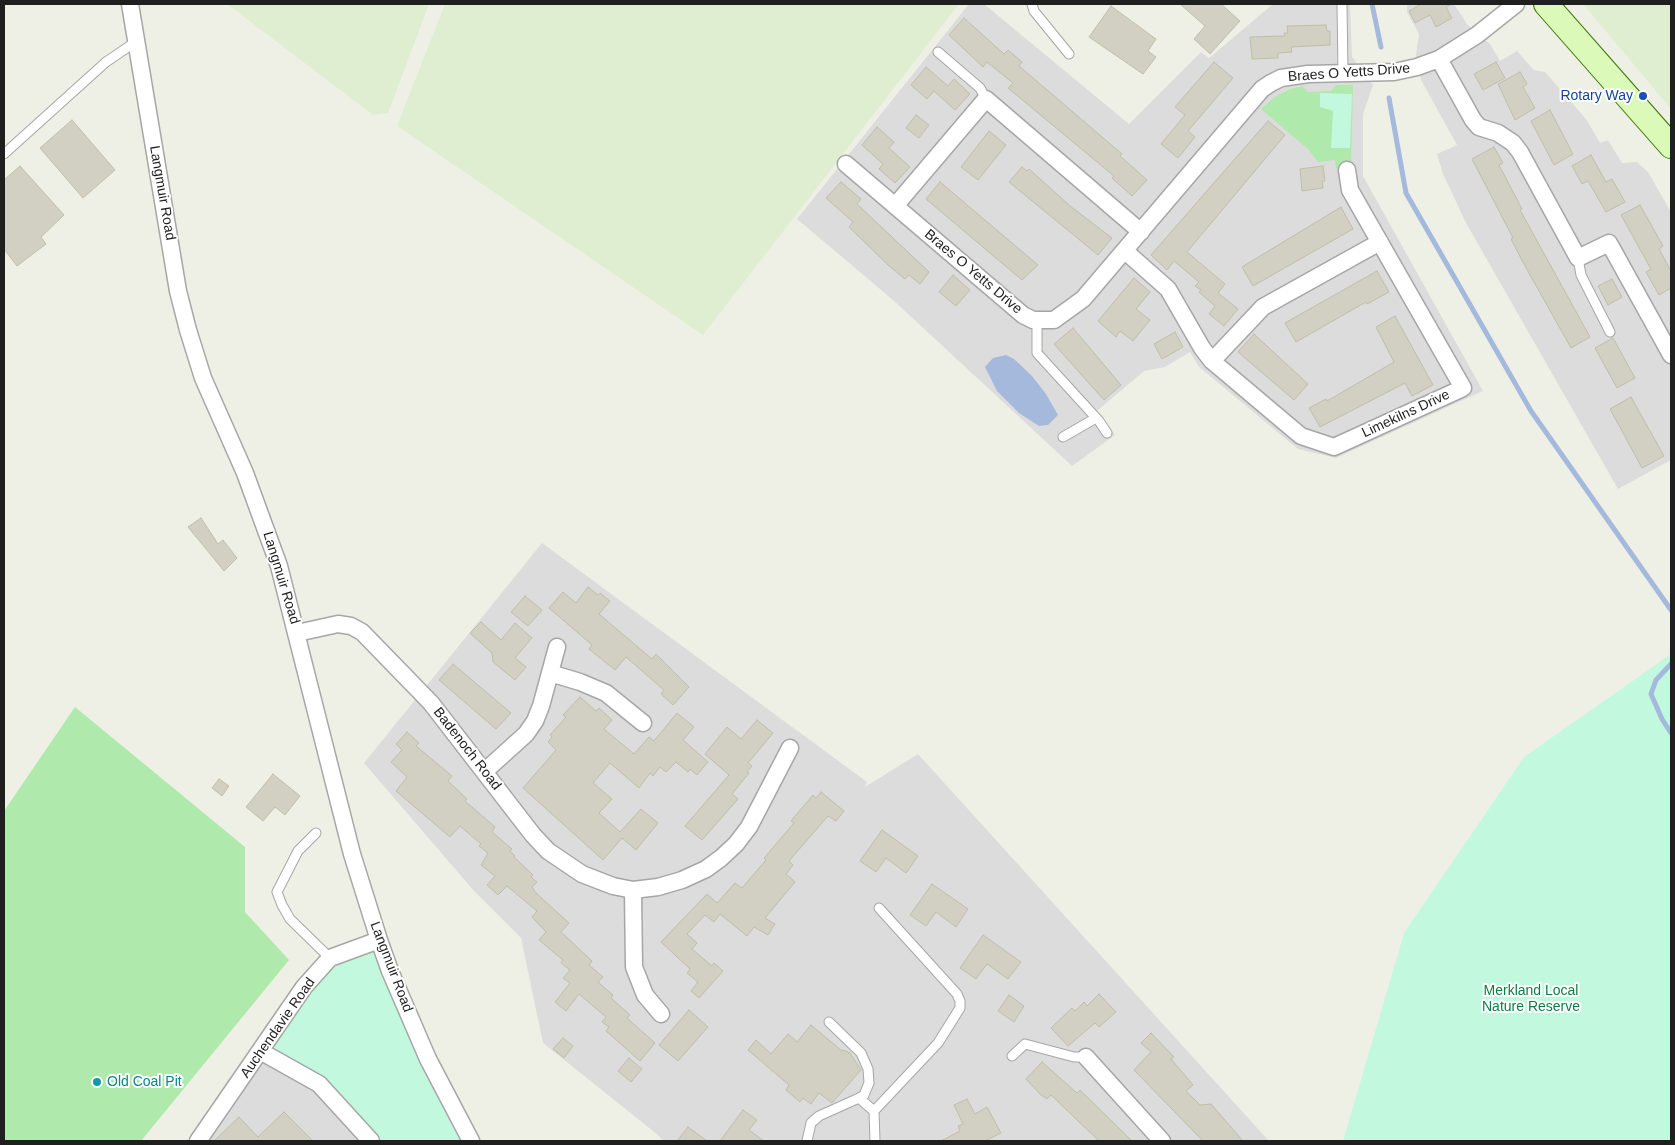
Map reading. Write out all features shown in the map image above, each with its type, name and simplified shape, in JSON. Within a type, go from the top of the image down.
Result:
[{"type":"main road","points":[[1546,4],[1671,146]]},
{"type":"street","name":"Langmuir Road","points":[[130,4],[178,291],[188,330],[203,378],[245,473],[280,566],[352,854],[379,940],[428,1059],[471,1141]]},
{"type":"street","name":"Braes O Yetts Drive","points":[[846,164],[1023,315],[1037,320],[1054,320],[1073,308],[1125,251],[1262,89],[1280,78],[1308,74],[1394,72],[1417,68],[1439,59],[1477,35],[1516,4]]},
{"type":"street","points":[[1439,59],[1473,120],[1479,127],[1498,133],[1513,142],[1520,152],[1578,258],[1609,243],[1671,355]]},
{"type":"street","points":[[895,206],[986,99],[1141,232]]},
{"type":"street","name":"Limekilns Drive","points":[[1125,251],[1168,289],[1212,361],[1301,436],[1334,447],[1463,388],[1350,190],[1347,170]]},
{"type":"street","points":[[1212,361],[1263,307],[1380,242]]},
{"type":"street","name":"Badenoch Road","points":[[297,633],[338,624],[351,626],[362,632],[431,703],[533,835],[562,862],[596,881],[632,890],[682,880],[706,869],[721,858],[736,844],[749,827],[790,748]]},
{"type":"street","points":[[485,771],[521,739],[530,728],[541,706],[557,647]]},
{"type":"street","points":[[550,674],[580,682],[606,693],[643,723]]},
{"type":"street","points":[[632,890],[634,966],[645,995],[661,1014]]},
{"type":"street","name":"Auchendavie Road","points":[[198,1141],[304,987],[330,958],[379,940]]},
{"type":"street","points":[[260,1051],[319,1084],[371,1141]]},
{"type":"street","points":[[1086,1058],[1162,1141]]},
{"type":"lane","points":[[1032,4],[1034,11],[1069,54]]},
{"type":"lane","points":[[1342,4],[1343,73]]},
{"type":"lane","points":[[4,154],[106,62],[137,41]]},
{"type":"lane","points":[[938,52],[980,88],[986,99]]},
{"type":"lane","points":[[1578,258],[1581,275],[1610,332]]},
{"type":"lane","points":[[1037,320],[1037,353],[1096,418],[1107,433]]},
{"type":"lane","points":[[1063,437],[1096,418]]},
{"type":"lane","points":[[316,833],[298,851],[277,892],[290,919],[330,958]]},
{"type":"lane","points":[[874,1111],[938,1044],[960,1008],[957,994],[880,908]]},
{"type":"lane","points":[[807,1141],[811,1123],[819,1116],[860,1098],[867,1088],[868,1069],[862,1054],[829,1022]]},
{"type":"lane","points":[[1012,1056],[1025,1044],[1086,1058]]},
{"type":"lane","points":[[860,1098],[874,1111],[875,1141]]},
{"type":"shaded area","points":[[969,4],[984,4],[1129,124],[1201,52],[1209,58],[1273,4],[1350,4],[1352,57],[1373,85],[1363,114],[1363,176],[1483,391],[1336,458],[1298,449],[1199,367],[1190,352],[1165,367],[1144,371],[1097,411],[1115,435],[1072,466],[893,300],[797,219]]},
{"type":"shaded area","points":[[1407,4],[1454,4],[1467,24],[1490,44],[1500,61],[1517,51],[1534,70],[1545,72],[1586,119],[1600,143],[1608,140],[1622,163],[1637,162],[1648,172],[1671,212],[1671,460],[1618,489],[1466,223],[1443,174],[1437,154],[1457,145],[1421,80],[1416,55],[1419,34],[1407,12]]},
{"type":"shaded area","points":[[542,543],[867,782],[865,787],[918,754],[1269,1141],[663,1141],[543,1043],[521,938],[474,891],[364,763]]},
{"type":"shaded area","points":[[260,1051],[319,1084],[371,1141],[198,1141]]},
{"type":"green space","points":[[227,4],[429,4],[388,113],[373,115]]},
{"type":"green space","points":[[445,4],[959,4],[703,335],[397,126]]},
{"type":"green space","points":[[1583,4],[1671,4],[1671,109]]},
{"type":"green space","points":[[1336,85],[1353,85],[1351,166],[1336,168],[1335,160],[1318,162],[1308,149],[1261,109],[1276,96],[1290,89],[1302,86],[1308,92],[1331,91]]},
{"type":"green space","points":[[1320,93],[1352,94],[1350,148],[1331,148],[1333,111],[1320,107]]},
{"type":"green space","name":"Merkland Local Nature Reserve","points":[[1671,654],[1671,1141],[1343,1141],[1404,933],[1524,757]]},
{"type":"green space","points":[[75,707],[245,847],[245,912],[289,960],[141,1141],[4,1141],[4,811]]},
{"type":"green space","points":[[379,940],[471,1141],[371,1141],[319,1084],[260,1051],[330,958]]},
{"type":"water","points":[[1006,355],[1014,359],[1032,376],[1046,394],[1058,415],[1048,425],[1039,426],[1019,413],[997,391],[985,367],[993,358]]},
{"type":"building","points":[[1180,4],[1221,4],[1240,21],[1210,54],[1194,39],[1205,26]]},
{"type":"building","points":[[1421,4],[1452,4],[1446,7],[1452,18],[1436,27],[1430,15],[1415,23],[1409,11]]},
{"type":"building","points":[[1111,6],[1156,39],[1148,51],[1156,57],[1143,74],[1089,37]]},
{"type":"building","points":[[964,18],[1004,54],[1008,50],[1022,62],[1019,66],[1122,154],[1120,156],[1147,180],[1132,196],[1112,178],[1114,176],[1008,88],[1013,83],[987,62],[983,67],[949,35]]},
{"type":"building","points":[[1326,25],[1327,31],[1330,31],[1330,45],[1291,47],[1292,52],[1278,53],[1278,58],[1252,59],[1250,37],[1285,36],[1284,33],[1288,33],[1287,26]]},
{"type":"building","points":[[1214,62],[1233,78],[1188,131],[1195,137],[1178,158],[1161,144],[1185,115],[1175,107]]},
{"type":"building","points":[[1496,62],[1505,78],[1483,90],[1474,74]]},
{"type":"building","points":[[926,67],[948,86],[954,79],[970,94],[955,110],[934,91],[927,99],[911,85]]},
{"type":"building","points":[[1520,72],[1527,84],[1523,87],[1535,108],[1515,120],[1498,84]]},
{"type":"building","points":[[1550,110],[1573,154],[1554,165],[1531,121]]},
{"type":"building","points":[[916,115],[929,125],[919,138],[906,128]]},
{"type":"building","points":[[72,120],[115,170],[83,198],[40,148]]},
{"type":"building","points":[[1268,121],[1285,135],[1187,252],[1225,284],[1218,293],[1238,309],[1224,326],[1209,314],[1215,306],[1195,286],[1199,282],[1174,261],[1167,270],[1151,255]]},
{"type":"building","points":[[877,127],[894,142],[889,148],[910,167],[895,183],[879,169],[883,164],[862,145]]},
{"type":"building","points":[[989,131],[1006,145],[978,180],[961,167]]},
{"type":"building","points":[[1494,147],[1503,163],[1499,165],[1522,209],[1520,210],[1590,337],[1571,348],[1525,266],[1511,239],[1513,238],[1472,159]]},
{"type":"building","points":[[1591,155],[1606,182],[1612,179],[1625,202],[1606,212],[1588,181],[1582,184],[1572,166]]},
{"type":"building","points":[[20,166],[64,215],[41,237],[46,244],[17,266],[4,249],[4,180]]},
{"type":"building","points":[[1323,166],[1325,181],[1322,181],[1323,188],[1302,191],[1300,169]]},
{"type":"building","points":[[1022,167],[1027,171],[1029,169],[1070,206],[1112,238],[1098,255],[1009,182]]},
{"type":"building","points":[[841,182],[861,199],[857,204],[929,272],[920,284],[909,275],[905,279],[888,265],[849,227],[853,222],[826,198]]},
{"type":"building","points":[[940,182],[1038,265],[1022,280],[926,199]]},
{"type":"building","points":[[1640,205],[1663,246],[1659,249],[1671,271],[1671,288],[1659,295],[1646,272],[1651,269],[1621,215]]},
{"type":"building","points":[[1341,207],[1353,229],[1253,286],[1242,267]]},
{"type":"building","points":[[1377,271],[1389,292],[1367,304],[1366,302],[1296,342],[1285,323]]},
{"type":"building","points":[[953,275],[970,290],[956,306],[939,292]]},
{"type":"building","points":[[1134,278],[1150,292],[1136,309],[1150,320],[1133,341],[1120,331],[1116,337],[1098,321]]},
{"type":"building","points":[[1612,279],[1622,297],[1608,305],[1598,286]]},
{"type":"building","points":[[1395,316],[1433,385],[1412,396],[1405,383],[1320,427],[1309,408],[1326,399],[1327,401],[1394,362],[1376,327]]},
{"type":"building","points":[[1073,328],[1121,385],[1104,400],[1054,344]]},
{"type":"building","points":[[1175,332],[1183,347],[1162,359],[1154,344]]},
{"type":"building","points":[[1254,334],[1308,384],[1294,400],[1238,352]]},
{"type":"building","points":[[1613,338],[1635,378],[1617,388],[1595,348]]},
{"type":"building","points":[[1631,397],[1664,456],[1642,468],[1610,409]]},
{"type":"building","points":[[201,518],[218,544],[223,540],[237,558],[224,571],[188,527]]},
{"type":"building","points":[[588,587],[610,601],[599,614],[652,659],[656,654],[689,687],[673,705],[661,694],[664,690],[626,657],[615,670],[589,649],[592,645],[549,608],[563,592],[576,603]]},
{"type":"building","points":[[525,596],[542,610],[528,626],[511,612]]},
{"type":"building","points":[[481,622],[501,640],[515,623],[532,638],[515,658],[526,667],[515,680],[493,662],[492,653],[470,633]]},
{"type":"building","points":[[453,664],[511,713],[496,729],[439,680]]},
{"type":"building","points":[[580,697],[596,711],[599,708],[612,720],[604,729],[634,754],[649,737],[654,741],[677,713],[694,727],[683,740],[708,762],[697,775],[690,769],[688,772],[676,762],[666,772],[660,767],[653,776],[650,773],[639,788],[610,763],[593,783],[612,799],[599,813],[620,832],[641,809],[658,823],[636,850],[622,838],[603,860],[523,788],[556,750],[548,742],[552,737],[550,735],[566,717],[563,715]]},
{"type":"building","points":[[757,720],[773,733],[748,763],[752,766],[747,772],[749,773],[732,794],[738,799],[702,840],[685,826],[729,775],[705,754],[727,727],[741,739]]},
{"type":"building","points":[[407,732],[419,743],[416,746],[452,776],[448,781],[467,799],[465,801],[495,827],[492,832],[512,849],[510,851],[514,857],[533,875],[531,877],[537,882],[532,887],[536,893],[569,923],[561,932],[592,961],[589,965],[603,977],[598,982],[613,995],[611,998],[630,1015],[627,1018],[655,1043],[640,1061],[606,1031],[609,1027],[602,1022],[606,1017],[579,994],[566,1011],[555,1002],[570,983],[563,978],[570,970],[561,963],[563,960],[539,940],[546,932],[532,917],[537,911],[507,886],[498,895],[487,885],[495,876],[481,865],[488,853],[479,846],[481,844],[460,826],[450,837],[396,791],[407,777],[391,762],[402,750],[396,744]]},
{"type":"building","points":[[273,774],[300,796],[285,815],[275,807],[263,821],[246,807]]},
{"type":"building","points":[[219,779],[229,786],[222,796],[212,788]]},
{"type":"building","points":[[821,792],[844,811],[836,821],[828,816],[789,861],[793,865],[786,874],[795,882],[765,918],[775,924],[768,935],[754,927],[747,936],[720,914],[714,922],[705,915],[687,934],[697,943],[692,949],[712,966],[714,963],[723,971],[699,998],[691,991],[698,982],[687,973],[690,969],[661,942],[707,894],[717,903],[735,883],[742,888],[766,860],[764,858],[794,823],[791,821],[813,795],[816,798]]},
{"type":"building","points":[[882,830],[918,856],[906,873],[886,858],[876,872],[860,861]]},
{"type":"building","points":[[932,884],[968,909],[956,927],[936,912],[926,926],[910,915]]},
{"type":"building","points":[[983,935],[1021,962],[1008,979],[987,964],[976,979],[960,968]]},
{"type":"building","points":[[1099,994],[1116,1012],[1099,1027],[1095,1023],[1068,1046],[1051,1028],[1072,1008],[1075,1011],[1084,1002],[1087,1006]]},
{"type":"building","points":[[1009,995],[1024,1006],[1014,1022],[998,1011]]},
{"type":"building","points":[[689,1010],[708,1027],[678,1061],[659,1045]]},
{"type":"building","points":[[811,1025],[842,1051],[850,1053],[861,1070],[832,1103],[819,1093],[811,1104],[803,1098],[800,1102],[786,1090],[789,1085],[748,1050],[756,1040],[771,1054],[788,1034],[797,1042]]},
{"type":"building","points":[[1151,1033],[1174,1057],[1171,1059],[1193,1085],[1186,1091],[1200,1105],[1211,1104],[1243,1141],[1203,1141],[1134,1070],[1151,1052],[1141,1043]]},
{"type":"building","points":[[563,1038],[573,1046],[564,1058],[553,1049]]},
{"type":"building","points":[[629,1058],[642,1069],[631,1082],[618,1071]]},
{"type":"building","points":[[1042,1062],[1077,1093],[1080,1090],[1132,1141],[1099,1141],[1051,1095],[1047,1099],[1041,1095],[1026,1079]]},
{"type":"building","points":[[967,1099],[975,1114],[987,1107],[1001,1133],[985,1141],[941,1141],[960,1131],[958,1126],[963,1124],[954,1105]]},
{"type":"building","points":[[743,1110],[757,1120],[749,1130],[764,1141],[720,1141]]},
{"type":"building","points":[[284,1112],[313,1141],[214,1141],[239,1117],[258,1137]]},
{"type":"building","points":[[688,1127],[707,1141],[677,1141]]},
{"type":"waterway","points":[[1372,4],[1381,47]]},
{"type":"waterway","points":[[1389,98],[1406,193],[1531,411],[1671,610]]},
{"type":"waterway","points":[[1671,664],[1656,680],[1651,694],[1662,719],[1671,733]]},
{"type":"place","name":"Rotary Way","points":[[1643,96]]},
{"type":"place","name":"Old Coal Pit","points":[[97,1082]]}]
